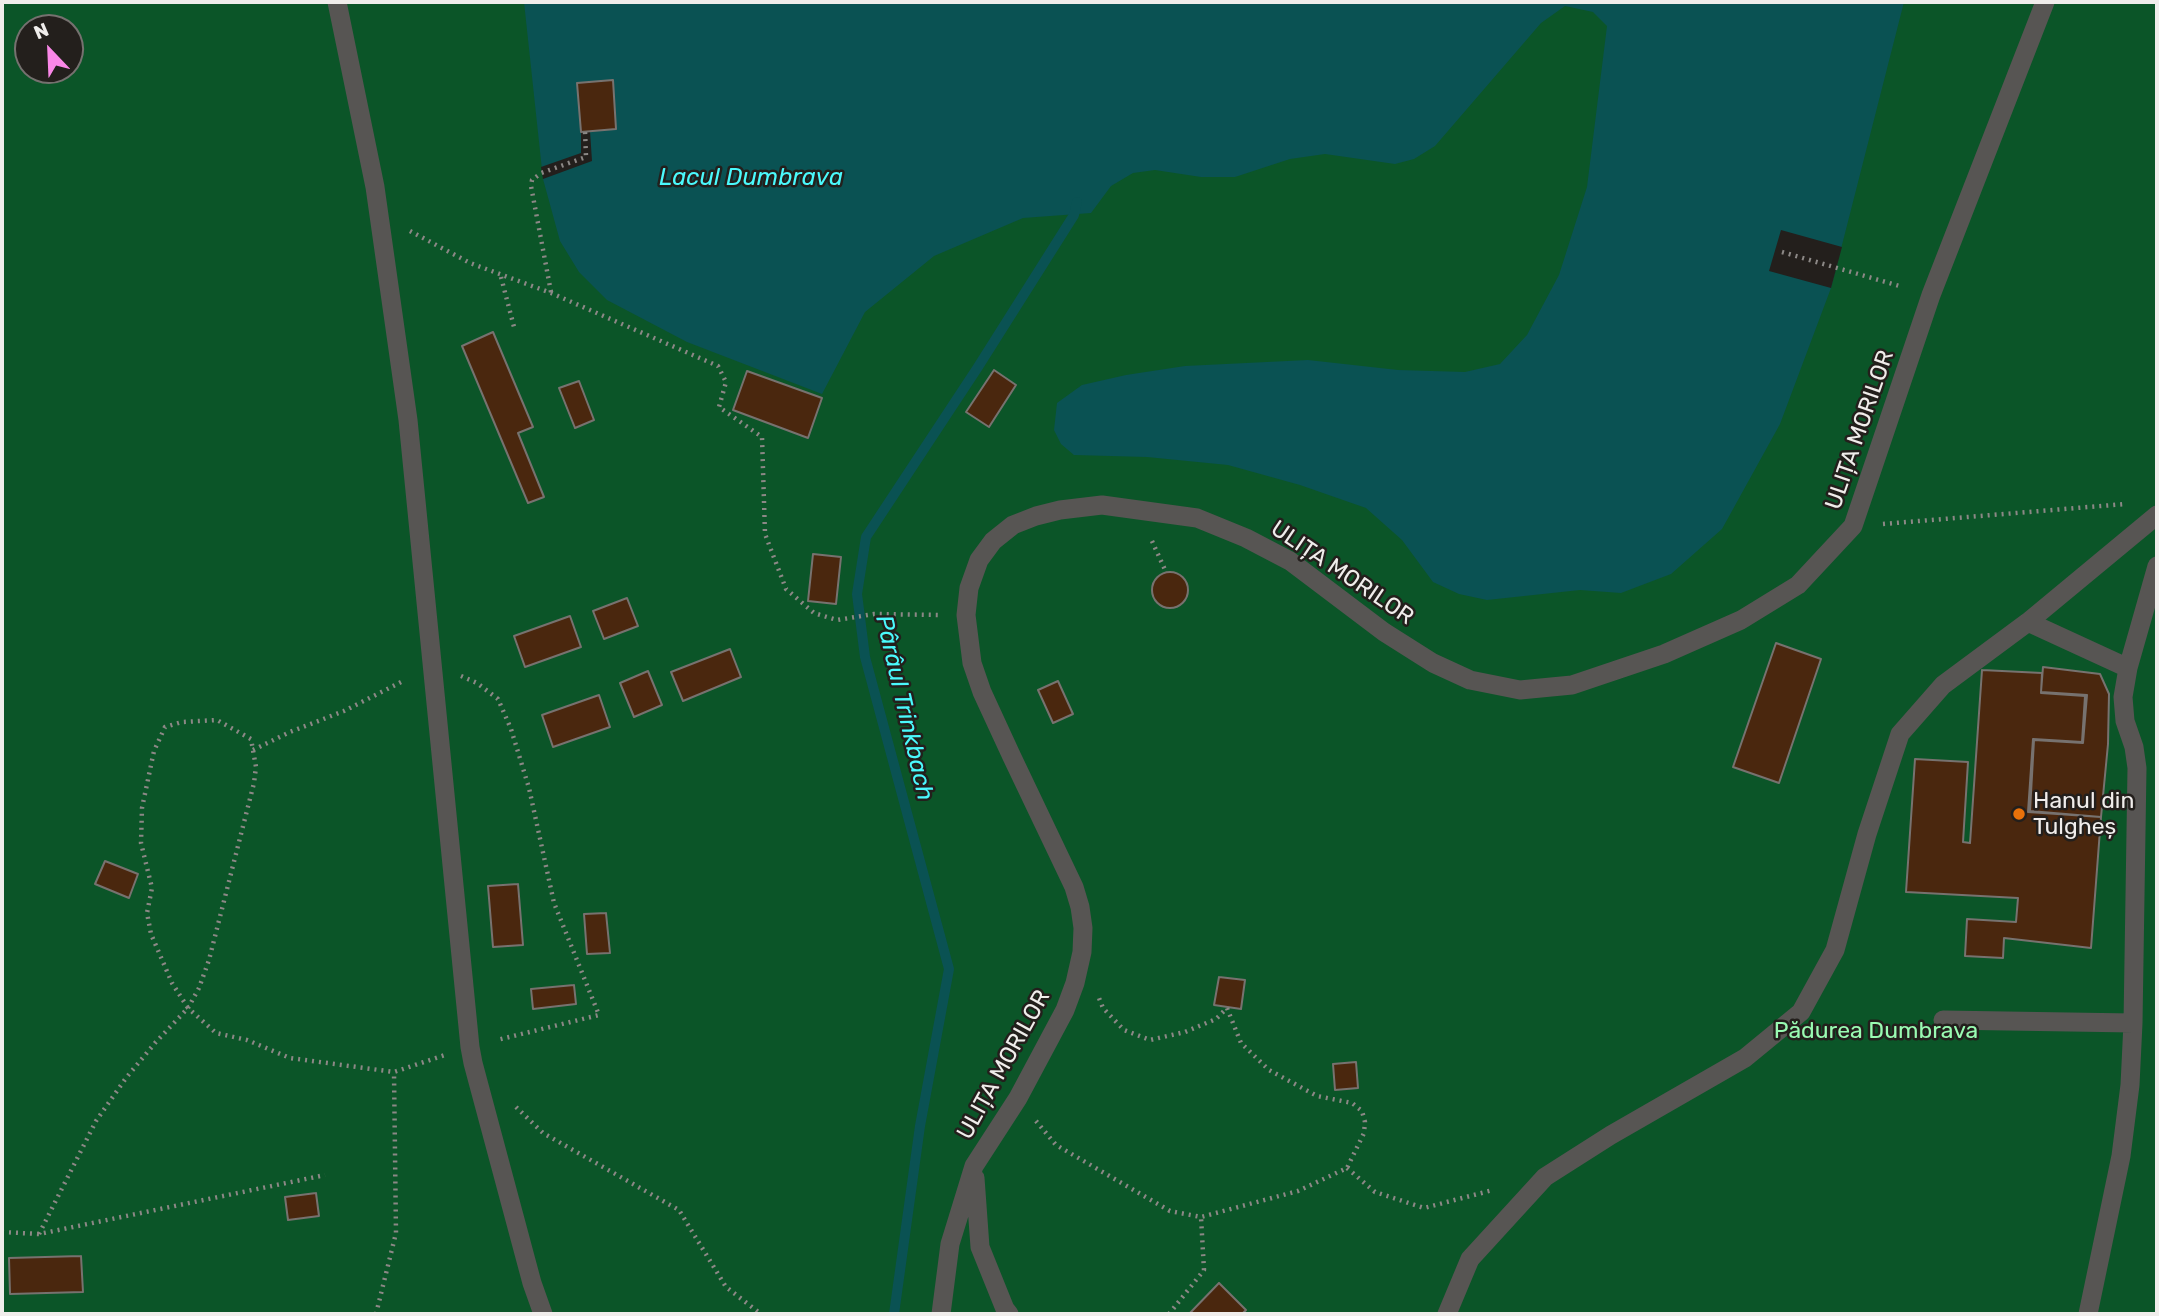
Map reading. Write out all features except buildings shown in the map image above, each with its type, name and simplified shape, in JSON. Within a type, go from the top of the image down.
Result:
[{"type":"lane","points":[[337,2],[377,200],[408,420],[470,1047],[525,1257],[543,1314]]},
{"type":"lane","name":"ULIȚA MORILOR","points":[[941,1314],[950,1244],[974,1167],[1018,1098],[1066,1010],[1082,951],[1080,907],[1066,867],[982,692],[972,663],[966,615],[969,589],[979,559],[993,541],[1013,525],[1036,516],[1102,505],[1197,519],[1246,538],[1290,561],[1384,632],[1433,663],[1470,680],[1520,690],[1572,685],[1664,654],[1741,620],[1798,585],[1853,526],[1931,295],[2045,2]]},
{"type":"lane","points":[[1447,1314],[1470,1259],[1545,1177],[1611,1135],[1745,1058],[1801,1012],[1835,950],[1867,834],[1900,734],[1942,685],[2028,622],[2157,515]]},
{"type":"lane","points":[[2088,1314],[2121,1156],[2130,1085],[2137,768],[2134,747],[2125,721],[2123,697],[2128,668],[2157,566]]},
{"type":"lane","points":[[2028,622],[2128,668]]},
{"type":"lane","points":[[1943,1020],[2133,1023]]},
{"type":"lane","points":[[974,1167],[980,1247],[1004,1309],[1009,1314]]},
{"type":"path","points":[[551,293],[532,180],[541,173],[586,157],[585,131]]},
{"type":"path","points":[[405,224],[413,234],[501,276],[551,293],[718,366],[726,382],[719,407],[762,437],[765,534],[786,589],[814,613],[837,620],[874,614],[966,615]]},
{"type":"path","points":[[1782,252],[1931,295]]},
{"type":"path","points":[[501,276],[513,327]]},
{"type":"path","points":[[1853,526],[2137,503]]},
{"type":"path","points":[[39,1234],[96,1121],[148,1052],[188,1008],[199,988],[209,960],[254,783],[256,767],[251,739],[216,720],[182,722],[165,727],[154,751],[142,819],[141,843],[152,888],[147,913],[151,934],[172,983],[188,1008],[216,1033],[247,1040],[290,1058],[394,1072],[470,1047],[599,1015],[554,903],[529,788],[511,729],[498,699],[477,683],[433,666],[344,711],[253,750]]},
{"type":"path","points":[[1018,1098],[1056,1145],[1170,1210],[1202,1217],[1298,1191],[1347,1168],[1364,1133],[1362,1111],[1352,1103],[1317,1096],[1269,1070],[1241,1043],[1227,1008],[1216,1018],[1185,1032],[1150,1040],[1125,1030],[1103,1008],[1099,997]]},
{"type":"path","points":[[376,1314],[396,1233],[394,1072]]},
{"type":"path","points":[[508,1098],[543,1133],[679,1210],[726,1287],[761,1314]]},
{"type":"path","points":[[1347,1168],[1376,1192],[1424,1208],[1545,1177]]},
{"type":"path","points":[[2,1232],[39,1234],[325,1175]]},
{"type":"path","points":[[1169,1314],[1203,1270],[1202,1217]]},
{"type":"green space","name":"Pădurea Dumbrava","points":[[2,2],[2157,2],[2157,1314],[2,1314]]},
{"type":"water","name":"Lacul Dumbrava","points":[[524,2],[1904,2],[1831,288],[1780,424],[1722,529],[1671,574],[1621,593],[1580,590],[1487,600],[1459,594],[1433,582],[1402,540],[1366,508],[1300,485],[1228,465],[1147,457],[1074,455],[1061,444],[1054,430],[1057,403],[1082,385],[1185,366],[1308,360],[1398,370],[1465,372],[1500,364],[1527,335],[1559,275],[1587,187],[1607,26],[1593,12],[1565,6],[1541,23],[1435,146],[1414,159],[1395,164],[1325,154],[1290,159],[1235,177],[1201,177],[1155,170],[1133,173],[1111,186],[1091,213],[1023,218],[934,256],[865,312],[822,394],[687,342],[607,300],[579,272],[560,241],[543,179]]},
{"type":"pier","points":[[590,131],[592,161],[543,179],[541,167],[581,153],[581,132]]},
{"type":"pier","points":[[1781,230],[1842,247],[1831,288],[1769,271]]},
{"type":"waterway","name":"Pârâul Trinkbach","points":[[894,1314],[920,1126],[949,969],[865,657],[857,594],[866,537],[1074,215],[1077,202]]},
{"type":"place","name":"Hanul din Tulgheș","points":[[2019,814]]}]
